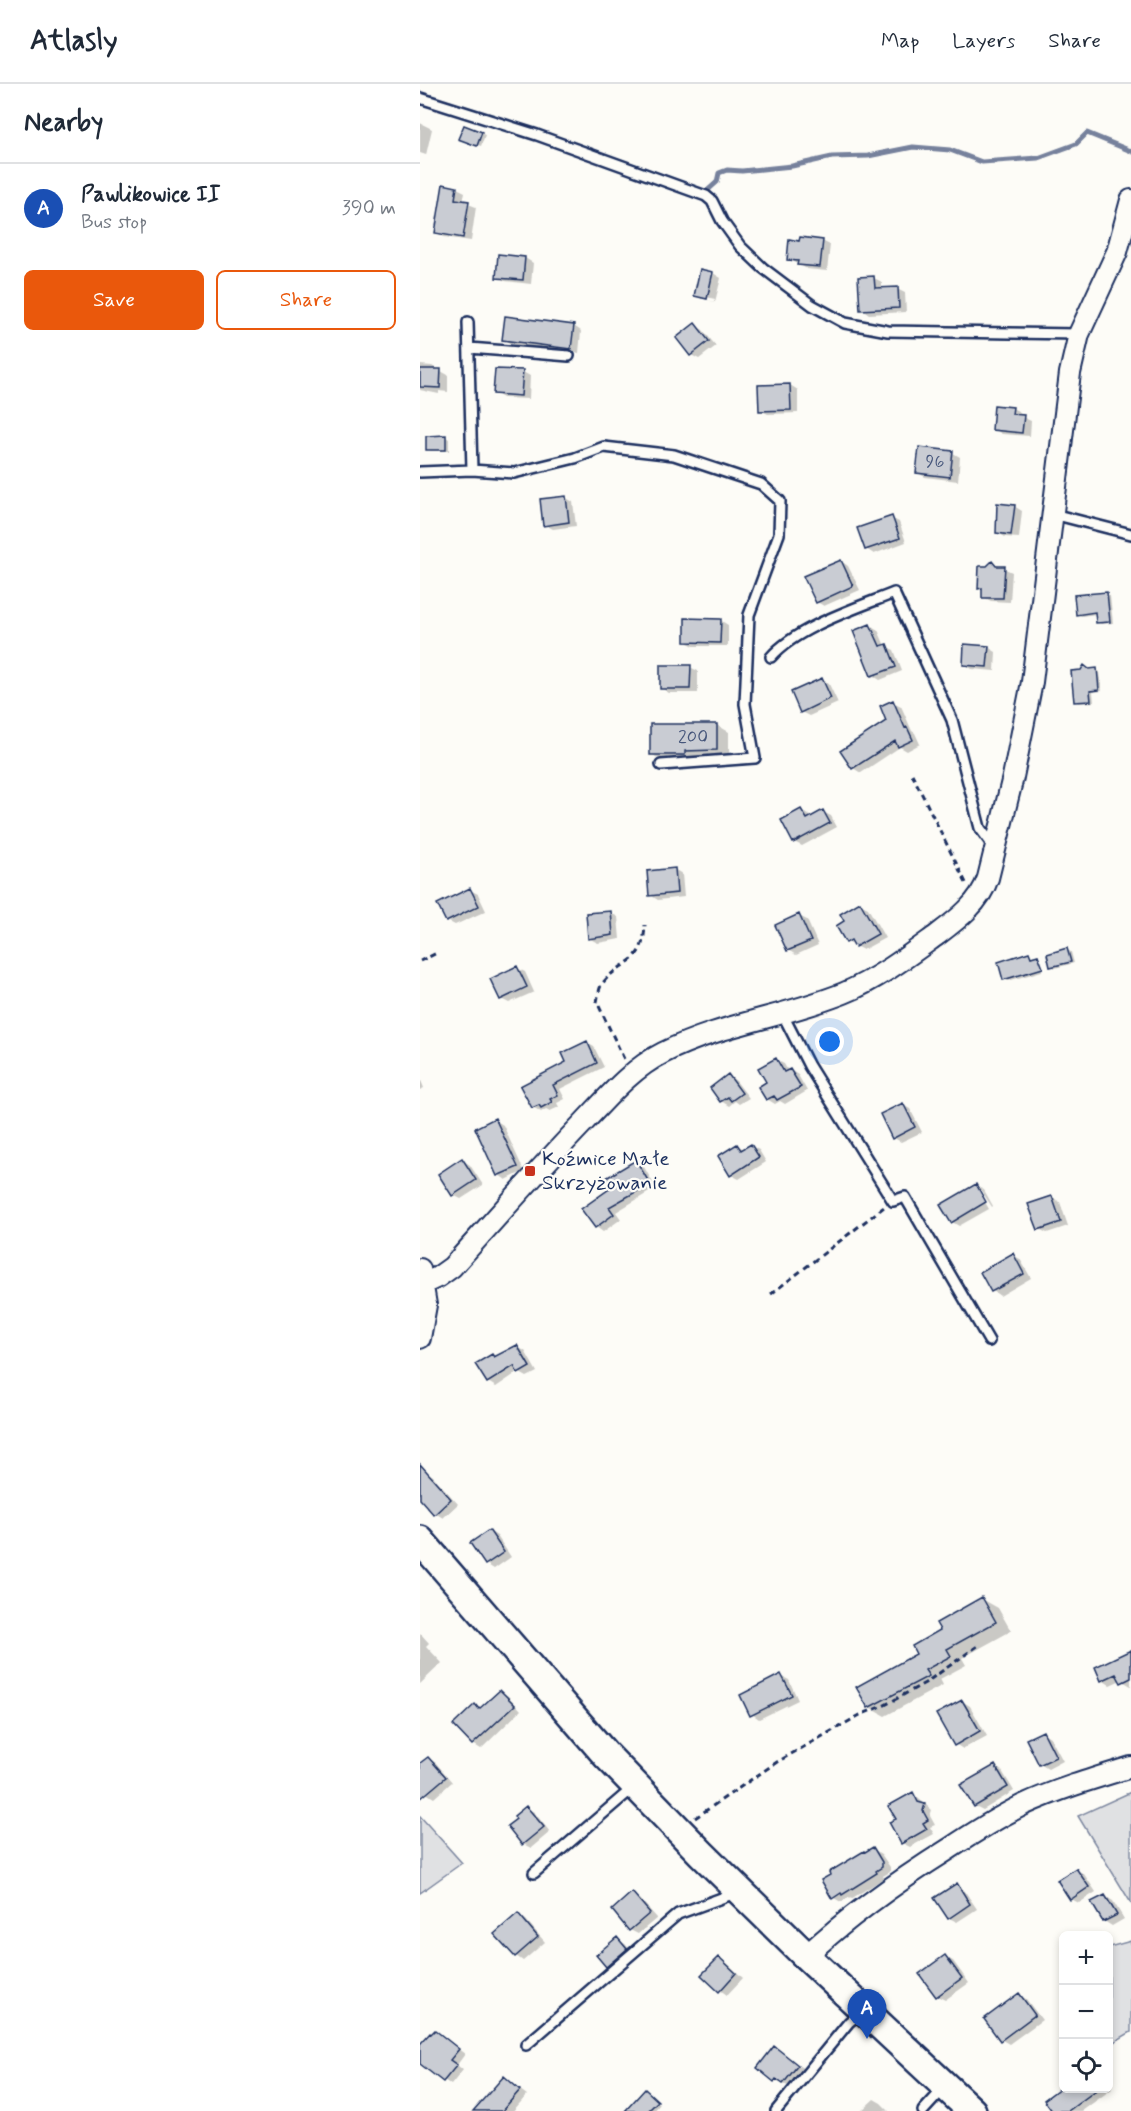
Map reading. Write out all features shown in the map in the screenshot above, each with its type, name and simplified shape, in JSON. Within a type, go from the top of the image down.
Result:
[{"type":"main road","points":[[420,1540],[598,1746],[678,1829],[806,1956],[972,2111]]},
{"type":"street","points":[[420,1338],[426,1305],[422,1276],[438,1277],[452,1267],[573,1134],[632,1074],[662,1053],[684,1044],[845,993],[909,956],[943,930],[978,898],[986,886],[1015,767],[1032,682],[1071,373],[1079,334],[1117,252],[1131,200]]},
{"type":"street","points":[[806,1956],[869,1902],[990,1822],[1068,1787],[1131,1767]]},
{"type":"lane","points":[[420,98],[537,135],[706,196],[712,201],[722,221],[741,246],[763,268],[812,305],[845,323],[888,331],[1079,334]]},
{"type":"lane","points":[[468,322],[472,470]]},
{"type":"lane","points":[[469,348],[569,356]]},
{"type":"lane","points":[[420,472],[472,470],[514,473],[575,458],[604,447],[674,455],[761,484],[780,501],[779,534],[749,615],[745,704],[755,758],[661,765]]},
{"type":"lane","points":[[1053,514],[1131,534]]},
{"type":"lane","points":[[771,657],[782,645],[837,616],[894,593],[952,720],[980,828],[996,849]]},
{"type":"lane","points":[[782,1013],[809,1066],[893,1201],[905,1197],[989,1341]]},
{"type":"lane","points":[[534,1873],[627,1793],[634,1783]]},
{"type":"lane","points":[[526,2045],[678,1914],[738,1890]]},
{"type":"lane","points":[[776,2111],[849,2022],[865,2010]]},
{"type":"lane","points":[[923,2111],[946,2086]]},
{"type":"path","points":[[912,774],[966,882],[978,898]]},
{"type":"path","points":[[632,1074],[597,1002],[601,985],[639,952],[644,942],[645,924]]},
{"type":"path","points":[[420,961],[437,953]]},
{"type":"path","points":[[771,1294],[893,1201]]},
{"type":"path","points":[[678,1829],[777,1762],[860,1714],[885,1705],[925,1683],[979,1645]]},
{"type":"shaded area","points":[[1131,1792],[1131,1903],[1078,1816]]},
{"type":"shaded area","points":[[420,1816],[462,1863],[420,1893]]},
{"type":"shaded area","points":[[1131,1941],[1131,2032],[1113,2043],[1113,1985],[1113,1946]]},
{"type":"building","points":[[464,125],[482,132],[477,146],[458,139]]},
{"type":"building","points":[[443,184],[457,187],[455,199],[469,201],[463,238],[435,233]]},
{"type":"building","points":[[800,237],[823,240],[820,267],[797,265],[798,261],[787,260],[789,239],[799,241]]},
{"type":"building","points":[[498,254],[525,257],[523,280],[496,278]]},
{"type":"building","points":[[700,269],[713,272],[707,299],[694,296]]},
{"type":"building","points":[[874,276],[875,288],[898,287],[899,308],[860,310],[858,277]]},
{"type":"building","points":[[505,316],[574,325],[571,349],[502,340]]},
{"type":"building","points":[[695,323],[709,341],[690,356],[676,338]]},
{"type":"building","points":[[420,369],[441,369],[440,388],[420,387]]},
{"type":"building","points":[[495,369],[523,370],[521,396],[493,394]]},
{"type":"building","points":[[790,384],[791,410],[759,411],[758,385]]},
{"type":"building","points":[[994,405],[1013,407],[1012,414],[1024,415],[1022,433],[992,430]]},
{"type":"building","points":[[446,435],[446,450],[426,450],[426,436]]},
{"type":"building","points":[[919,447],[953,451],[950,477],[916,473]]},
{"type":"building","points":[[566,496],[569,522],[543,526],[540,499]]},
{"type":"building","points":[[997,503],[1015,505],[1011,535],[996,533]]},
{"type":"building","points":[[892,516],[900,538],[865,550],[857,528]]},
{"type":"building","points":[[841,560],[853,586],[816,603],[803,576]]},
{"type":"building","points":[[992,561],[996,566],[1005,566],[1003,598],[982,598],[982,588],[978,589],[979,566],[987,566]]},
{"type":"building","points":[[1107,592],[1110,622],[1096,623],[1095,612],[1076,615],[1074,595]]},
{"type":"building","points":[[685,618],[721,619],[720,643],[685,642]]},
{"type":"building","points":[[870,624],[880,646],[887,644],[896,667],[871,676],[853,631]]},
{"type":"building","points":[[964,644],[989,646],[987,667],[963,665]]},
{"type":"building","points":[[660,665],[691,665],[690,689],[660,689]]},
{"type":"building","points":[[1084,665],[1089,669],[1097,668],[1099,690],[1090,691],[1091,701],[1074,702],[1071,671],[1081,670]]},
{"type":"building","points":[[822,678],[831,698],[800,713],[791,692]]},
{"type":"building","points":[[893,700],[913,740],[898,747],[895,741],[852,769],[840,751],[886,721],[880,706]]},
{"type":"building","points":[[650,724],[717,724],[717,750],[685,751],[685,755],[650,755]]},
{"type":"building","points":[[801,809],[807,819],[823,810],[830,823],[793,843],[781,820]]},
{"type":"building","points":[[675,868],[677,893],[649,896],[647,871]]},
{"type":"building","points":[[470,888],[479,906],[446,922],[437,904]]},
{"type":"building","points":[[860,902],[878,934],[855,947],[851,940],[846,943],[836,926],[844,921],[840,914]]},
{"type":"building","points":[[611,911],[613,935],[588,939],[586,913]]},
{"type":"building","points":[[799,914],[811,941],[787,951],[775,925]]},
{"type":"building","points":[[1067,948],[1071,962],[1050,967],[1047,954]]},
{"type":"building","points":[[1029,952],[1031,957],[1038,955],[1043,968],[1003,980],[998,962]]},
{"type":"building","points":[[517,966],[527,987],[500,1000],[490,979]]},
{"type":"building","points":[[587,1041],[597,1063],[553,1085],[558,1095],[550,1099],[552,1102],[541,1108],[539,1105],[532,1108],[520,1086],[566,1062],[562,1053]]},
{"type":"building","points":[[776,1058],[784,1072],[790,1069],[801,1087],[777,1100],[774,1096],[766,1100],[758,1087],[766,1082],[758,1068]]},
{"type":"building","points":[[728,1074],[742,1093],[731,1101],[728,1097],[720,1102],[710,1088]]},
{"type":"building","points":[[903,1103],[915,1127],[892,1139],[880,1114]]},
{"type":"building","points":[[495,1118],[518,1167],[497,1176],[475,1128]]},
{"type":"building","points":[[737,1144],[741,1150],[751,1144],[759,1157],[730,1176],[718,1156]]},
{"type":"building","points":[[462,1158],[476,1180],[452,1196],[438,1174]]},
{"type":"building","points":[[636,1160],[650,1184],[609,1207],[614,1214],[595,1228],[581,1209],[612,1187],[606,1178]]},
{"type":"building","points":[[976,1184],[986,1202],[951,1223],[940,1205]]},
{"type":"building","points":[[1052,1196],[1061,1222],[1038,1230],[1028,1204]]},
{"type":"building","points":[[1013,1253],[1024,1274],[991,1292],[980,1272]]},
{"type":"building","points":[[517,1345],[530,1367],[518,1374],[514,1366],[487,1383],[475,1364],[492,1354],[494,1357]]},
{"type":"building","points":[[420,1464],[451,1499],[434,1515],[420,1499]]},
{"type":"building","points":[[489,1530],[504,1552],[485,1565],[470,1543]]},
{"type":"building","points":[[982,1597],[996,1622],[947,1649],[951,1656],[925,1670],[929,1676],[868,1708],[856,1687],[916,1654],[912,1646],[940,1630],[936,1623]]},
{"type":"building","points":[[1131,1650],[1131,1678],[1121,1683],[1116,1674],[1101,1681],[1095,1667]]},
{"type":"building","points":[[781,1674],[792,1695],[750,1716],[740,1695]]},
{"type":"building","points":[[500,1690],[515,1705],[472,1745],[453,1725],[475,1704],[479,1709]]},
{"type":"building","points":[[962,1700],[980,1731],[954,1746],[936,1714]]},
{"type":"building","points":[[1043,1731],[1056,1757],[1039,1765],[1026,1739]]},
{"type":"building","points":[[428,1757],[446,1777],[420,1799],[420,1763]]},
{"type":"building","points":[[995,1765],[1008,1787],[974,1807],[960,1785]]},
{"type":"building","points":[[913,1792],[918,1802],[925,1804],[923,1811],[928,1820],[923,1823],[927,1829],[901,1844],[889,1822],[896,1819],[888,1806]]},
{"type":"building","points":[[526,1806],[544,1827],[522,1845],[507,1826],[516,1819],[514,1816]]},
{"type":"building","points":[[873,1847],[882,1862],[882,1867],[876,1871],[877,1873],[832,1899],[821,1880],[830,1875],[829,1872]]},
{"type":"building","points":[[1076,1868],[1089,1887],[1070,1900],[1057,1880]]},
{"type":"building","points":[[957,1883],[970,1904],[948,1919],[934,1898]]},
{"type":"building","points":[[632,1892],[650,1913],[629,1931],[612,1910]]},
{"type":"building","points":[[1105,1895],[1117,1915],[1103,1922],[1091,1902]]},
{"type":"building","points":[[518,1913],[538,1937],[515,1957],[494,1934]]},
{"type":"building","points":[[617,1937],[627,1949],[606,1967],[596,1955]]},
{"type":"building","points":[[945,1955],[962,1978],[936,1997],[919,1974]]},
{"type":"building","points":[[719,1957],[736,1973],[719,1992],[701,1975]]},
{"type":"building","points":[[1019,1993],[1035,2015],[1000,2041],[984,2019]]},
{"type":"building","points":[[435,2030],[459,2049],[450,2060],[457,2065],[443,2082],[420,2064],[420,2044]]},
{"type":"building","points":[[774,2046],[798,2065],[783,2084],[776,2079],[774,2082],[757,2068]]},
{"type":"building","points":[[504,2076],[520,2090],[502,2111],[473,2111]]},
{"type":"building","points":[[645,2089],[658,2101],[648,2111],[625,2111]]},
{"type":"building","points":[[1059,2089],[1059,2093],[1092,2093],[1068,2111],[1052,2111],[1044,2100]]},
{"type":"waterway","points":[[707,191],[717,182],[719,173],[727,170],[742,171],[792,166],[832,157],[868,156],[913,147],[950,150],[982,162],[1038,158],[1076,144],[1087,133],[1131,151]]},
{"type":"place","name":"Koźmice Małe Skrzyżowanie","points":[[530,1171]]},
{"type":"place","name":"Pawlikowice II","points":[[867,2039]]}]
